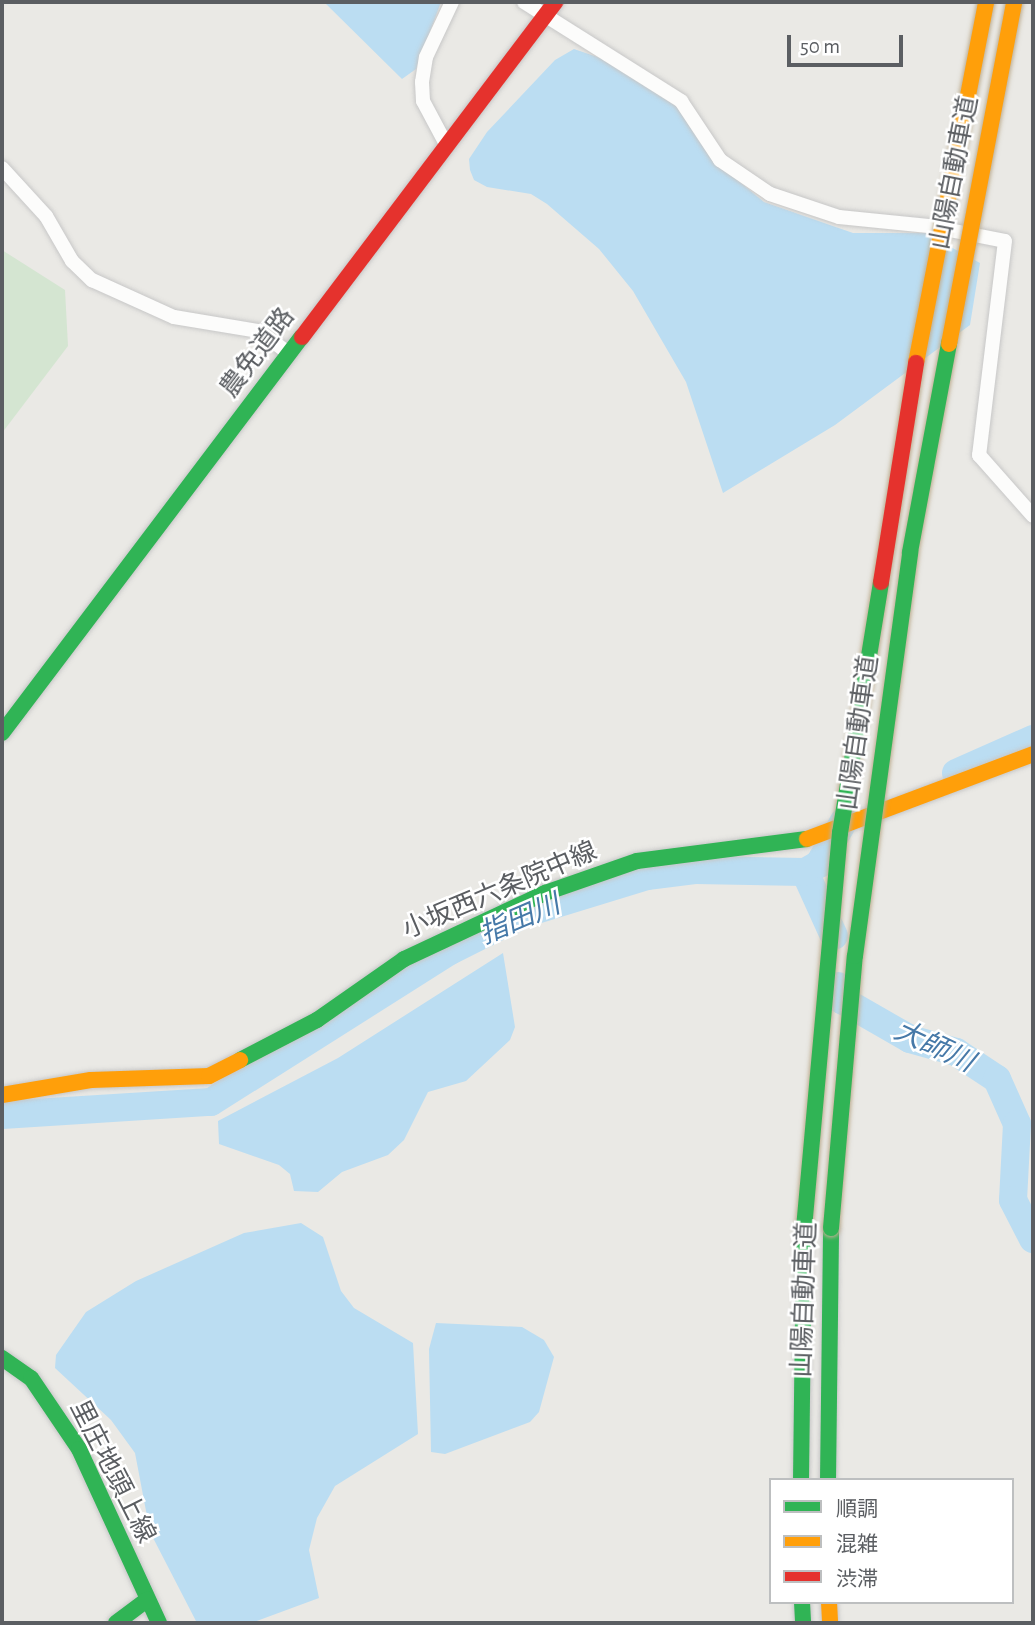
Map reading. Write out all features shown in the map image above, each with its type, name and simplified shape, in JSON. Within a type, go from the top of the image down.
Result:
[{"type":"main road","name":"山陽自動車道","points":[[801,1478],[804,1228],[842,819],[922,323],[986,2]]},
{"type":"main road","name":"山陽自動車道","points":[[828,1478],[831,1227],[855,956],[910,552],[1014,2]]},
{"type":"main road","name":"農免道路","points":[[2,733],[550,8]]},
{"type":"main road","name":"小坂西六条院中線","points":[[2,1095],[91,1080],[209,1076],[317,1020],[404,959],[545,893],[637,861],[825,833],[1033,754]]},
{"type":"main road","name":"里庄地頭上線","points":[[2,1358],[31,1378],[79,1448],[159,1623]]},
{"type":"main road","points":[[116,1623],[148,1600]]},
{"type":"main road","points":[[802,1604],[803,1623]]},
{"type":"main road","points":[[829,1604],[830,1623]]},
{"type":"street","points":[[447,146],[423,101],[422,82],[426,57],[452,2]]},
{"type":"street","points":[[524,2],[550,8],[681,101],[720,160],[770,194],[839,217],[929,226],[1005,241],[979,455],[1033,516]]},
{"type":"street","points":[[2,168],[46,216],[72,261],[104,287],[174,317],[259,331],[288,354]]},
{"type":"green space","points":[[2,250],[65,290],[68,346],[2,433]]},
{"type":"water","points":[[324,2],[441,2],[416,69],[402,79]]},
{"type":"water","points":[[574,49],[609,61],[677,107],[730,174],[764,202],[853,233],[925,233],[980,263],[970,325],[835,425],[723,493],[686,382],[633,291],[599,249],[547,204],[531,194],[487,187],[474,180],[470,170],[469,159],[487,132],[555,60]]},
{"type":"water","points":[[503,953],[515,1027],[510,1040],[466,1081],[428,1092],[404,1140],[388,1155],[342,1172],[318,1192],[294,1191],[290,1174],[279,1165],[219,1144],[218,1121],[338,1058]]},
{"type":"water","points":[[301,1223],[323,1237],[341,1291],[354,1308],[413,1343],[418,1434],[335,1486],[317,1518],[309,1550],[319,1598],[251,1623],[197,1623],[150,1532],[135,1453],[111,1420],[55,1368],[56,1355],[86,1312],[136,1281],[244,1233]]},
{"type":"water","points":[[436,1323],[522,1327],[544,1340],[554,1357],[539,1412],[530,1422],[445,1454],[431,1452],[429,1349]]},
{"type":"waterway","name":"指田川","points":[[956,773],[1033,739]]},
{"type":"waterway","name":"指田川","points":[[2,1115],[211,1102],[450,951],[526,913],[647,876],[695,870],[805,872],[819,864],[844,821]]},
{"type":"waterway","name":"大師川","points":[[805,872],[834,936]]},
{"type":"waterway","name":"大師川","points":[[838,986],[842,1000],[910,1039],[956,1052],[997,1079],[1017,1124],[1013,1200],[1033,1239]]},
{"type":"traffic: fast","points":[[2,733],[302,337]]},
{"type":"traffic: fast","points":[[831,1228],[855,956],[910,552],[949,344]]},
{"type":"traffic: fast","points":[[804,1228],[840,833],[881,582]]},
{"type":"traffic: fast","points":[[240,1060],[317,1020],[404,959],[545,893],[637,861],[807,839]]},
{"type":"traffic: fast","points":[[801,1478],[804,1228]]},
{"type":"traffic: fast","points":[[828,1478],[831,1228]]},
{"type":"traffic: fast","points":[[2,1358],[31,1378],[79,1449],[159,1623]]},
{"type":"traffic: fast","points":[[116,1623],[147,1600]]},
{"type":"traffic: fast","points":[[802,1604],[803,1623]]},
{"type":"traffic: slow","points":[[916,363],[986,2]]},
{"type":"traffic: slow","points":[[949,344],[1014,2]]},
{"type":"traffic: slow","points":[[807,839],[1033,754]]},
{"type":"traffic: slow","points":[[2,1095],[91,1080],[209,1076],[240,1060]]},
{"type":"traffic: slow","points":[[829,1604],[830,1623]]},
{"type":"traffic: jam","points":[[302,337],[555,2]]},
{"type":"traffic: jam","points":[[881,582],[916,363]]}]
